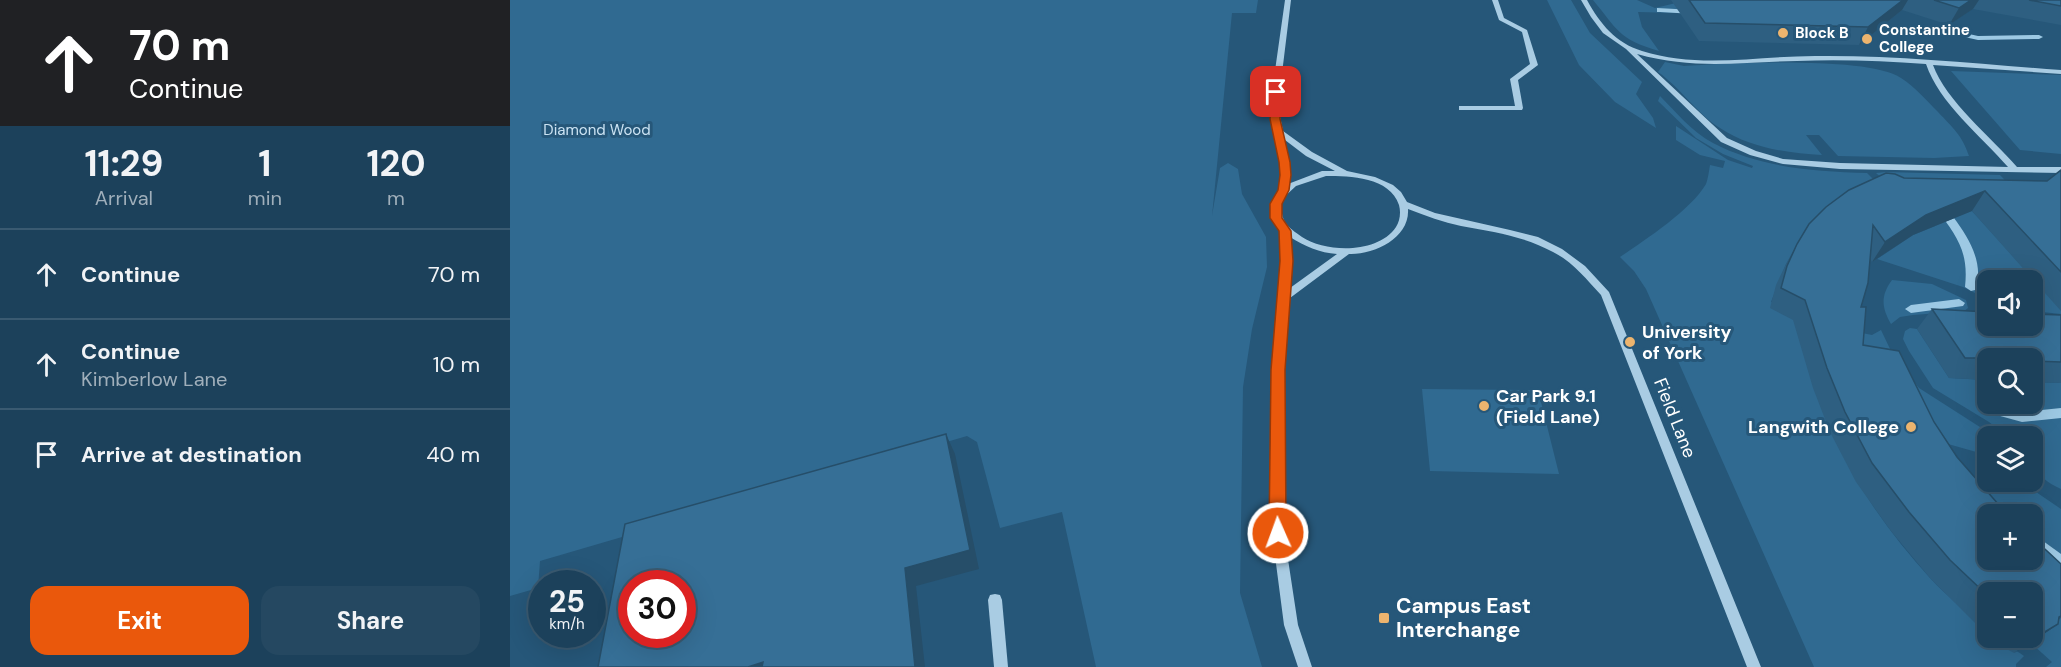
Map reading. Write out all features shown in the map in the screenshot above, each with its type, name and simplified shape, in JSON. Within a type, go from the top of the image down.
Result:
[{"type":"street","points":[[1279,132],[1309,154],[1346,172],[1381,182],[1396,192],[1404,204],[1405,219],[1398,232],[1382,243],[1347,251],[1312,246],[1302,242],[1285,231],[1276,218],[1276,204],[1283,190],[1285,162],[1279,132],[1274,106],[1287,0]]},
{"type":"street","points":[[1462,108],[1519,108],[1514,79],[1534,65],[1525,31],[1501,19],[1495,0]]},
{"type":"street","points":[[1584,0],[1596,22],[1610,37],[1627,48],[1724,140],[1753,153],[1809,165],[2061,170]]},
{"type":"street","points":[[1627,48],[1679,61],[1813,58],[2061,72]]},
{"type":"street","points":[[1929,63],[1930,73],[1944,92],[2014,168]]},
{"type":"street","points":[[1283,190],[1309,176],[1346,172]]},
{"type":"street","name":"Field Lane","points":[[1404,204],[1424,214],[1448,221],[1517,233],[1540,241],[1563,253],[1589,273],[1605,294],[1754,667]]},
{"type":"street","points":[[1285,231],[1285,297],[1278,370],[1278,533],[1291,625],[1305,667]]},
{"type":"street","points":[[1285,297],[1347,251]]},
{"type":"street","points":[[995,600],[1001,667]]},
{"type":"green space","name":"Diamond Wood","points":[[510,0],[1258,0],[1256,13],[1232,13],[1212,216],[1220,168],[1228,163],[1238,169],[1242,194],[1266,237],[1267,267],[1252,329],[1243,387],[1240,593],[1262,667],[1096,667],[1062,512],[1000,528],[977,442],[967,436],[540,561],[539,570],[528,570],[528,591],[510,596]]},
{"type":"green space","points":[[1547,0],[1571,0],[1590,33],[1642,82],[1636,94],[1653,118],[1656,128],[1615,102],[1579,65]]},
{"type":"green space","points":[[1593,0],[1637,0],[1655,8],[1676,3],[1719,14],[1638,12],[1642,27],[1659,51],[1627,38]]},
{"type":"green space","points":[[1665,62],[1684,66],[1764,63],[1830,64],[1860,66],[1884,71],[1901,78],[1925,99],[1956,132],[1969,156],[1934,158],[1838,156],[1819,135],[1806,135],[1822,155],[1782,151],[1756,145],[1732,135],[1704,116],[1658,72]]},
{"type":"green space","points":[[1951,71],[2061,75],[2061,154],[2020,150]]},
{"type":"green space","points":[[1660,96],[1698,133],[1731,151],[1788,167],[1867,173],[1892,198],[1798,244],[1786,264],[1771,302],[1852,331],[1872,335],[1881,330],[1891,351],[1919,388],[1978,426],[1977,452],[1941,442],[1807,365],[1828,424],[1841,452],[1872,505],[1909,554],[1977,623],[1977,648],[2010,648],[2016,651],[2024,656],[2016,667],[1814,667],[1646,289],[1634,271],[1620,257],[1667,224],[1690,204],[1706,184],[1710,165],[1723,168],[1725,161],[1700,155],[1676,140],[1676,126],[1728,160],[1752,168],[1753,166],[1723,154],[1696,138],[1658,101]]},
{"type":"green space","points":[[1876,173],[2000,175],[2024,200],[1962,200],[2026,270],[1977,270],[1977,294],[1963,287],[1877,259],[1913,235],[1935,226]]},
{"type":"green space","points":[[1892,280],[1932,284],[1966,300],[1968,308],[1964,311],[1900,317],[1891,324],[1886,313],[1884,297]]},
{"type":"green space","points":[[2043,289],[2061,309],[2061,314],[2043,312]]},
{"type":"green space","points":[[1910,328],[1917,329],[1949,378],[1977,379],[1977,414],[2043,414],[2043,382],[2061,383],[2061,489],[2043,477],[2043,426],[1994,426],[1933,388],[1903,339],[1905,331]]},
{"type":"green space","points":[[1422,389],[1538,390],[1559,474],[1430,471]]},
{"type":"green space","points":[[1996,492],[2036,492],[2061,509],[2061,605],[2038,570],[2043,570],[2043,504],[1989,504],[1989,495]]},
{"type":"green space","points":[[2061,618],[2061,667],[2046,667],[2052,662],[2037,648],[2043,648],[2043,629]]},
{"type":"building","points":[[1689,0],[1903,0],[1868,27],[1705,23]]},
{"type":"building","points":[[1934,0],[1971,0],[1959,8]]},
{"type":"building","points":[[2029,0],[2061,0],[2061,6]]},
{"type":"building","points":[[2061,170],[2061,272],[1985,191],[1926,215],[1885,242],[1873,225],[1868,283],[1861,307],[1866,307],[1863,345],[1899,351],[1934,422],[1957,457],[1977,480],[1977,492],[1988,492],[1998,504],[1977,504],[1977,570],[2043,570],[2043,547],[2061,564],[2061,616],[2058,624],[2043,633],[2043,582],[1977,582],[1977,586],[1950,560],[1909,512],[1872,463],[1845,412],[1827,368],[1805,300],[1781,288],[1787,266],[1809,224],[1826,207],[1849,190],[1886,173],[1904,178],[2047,181]]},
{"type":"building","points":[[1932,309],[1977,311],[1977,336],[2043,336],[2043,314],[2061,315],[2061,362],[2043,361],[2043,348],[1977,348],[1977,358],[1965,358]]},
{"type":"building","points":[[946,434],[970,550],[905,568],[915,667],[762,667],[763,662],[748,667],[598,667],[602,648],[606,648],[606,625],[625,524]]},
{"type":"waterway","points":[[1660,10],[1694,12]]},
{"type":"waterway","points":[[1954,32],[1978,38],[2039,37]]},
{"type":"waterway","points":[[1941,208],[1956,227],[1970,253],[1971,287]]},
{"type":"waterway","points":[[1911,309],[1959,303]]},
{"type":"waterway","points":[[2012,414],[2022,417],[2061,413]]},
{"type":"waterway","points":[[2043,548],[2061,563]]},
{"type":"place","name":"Block B","points":[[1783,33]]},
{"type":"place","name":"Constantine College","points":[[1867,39]]},
{"type":"place","name":"University of York","points":[[1630,342]]},
{"type":"place","name":"Car Park 9.1 (Field Lane)","points":[[1484,406]]},
{"type":"place","name":"Langwith College","points":[[1911,427]]},
{"type":"place","name":"Campus East Interchange","points":[[1384,618]]},
{"type":"route","points":[[1276,92],[1275,119],[1285,162],[1285,175],[1283,190],[1276,204],[1276,218],[1285,231],[1286,261],[1278,370],[1276,484],[1278,533]]}]
